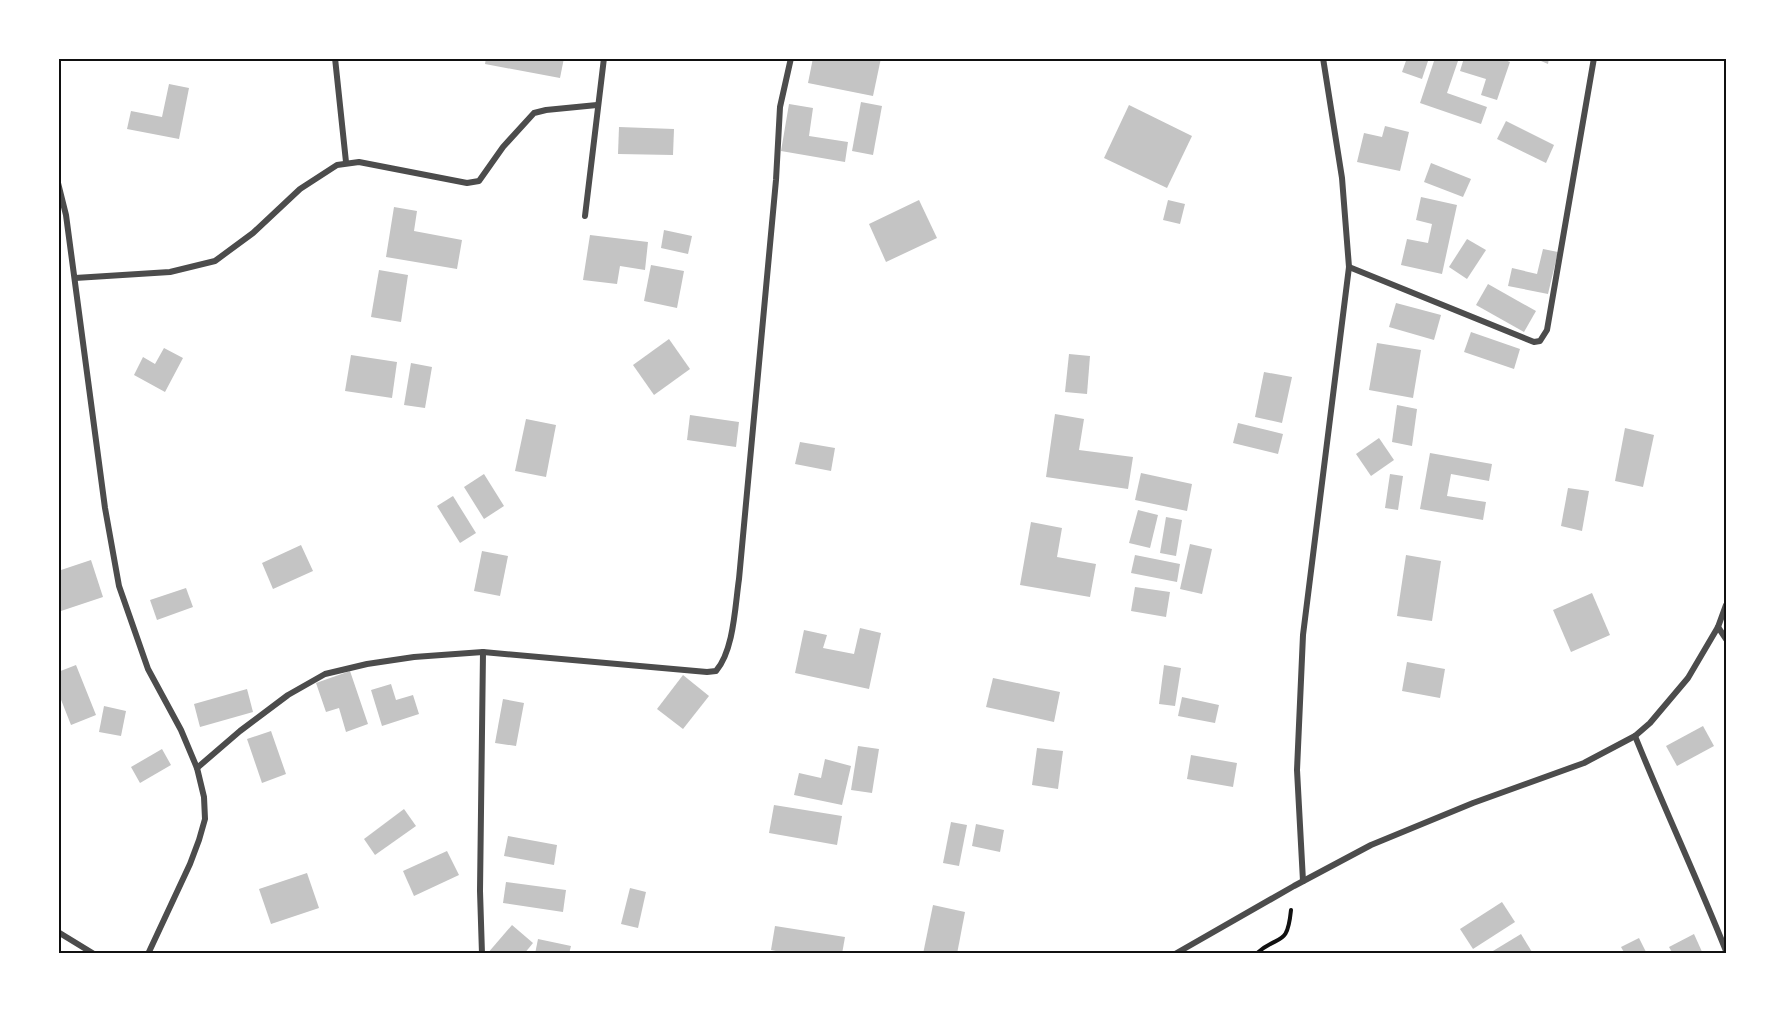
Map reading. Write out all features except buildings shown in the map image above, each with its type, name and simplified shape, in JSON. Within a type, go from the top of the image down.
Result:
[{"type":"street","points":[[335,58],[346,162]]},
{"type":"street","points":[[585,216],[604,58]]},
{"type":"street","points":[[197,768],[240,730],[279,702],[325,674],[367,664],[414,657],[483,652],[706,672],[716,671],[722,664],[731,632],[739,579],[776,180],[780,106],[791,58]]},
{"type":"street","points":[[1303,881],[1298,770],[1303,635],[1349,267],[1342,178],[1323,58]]},
{"type":"street","points":[[1349,267],[1534,342],[1540,342],[1547,330],[1594,58]]},
{"type":"street","points":[[75,278],[170,272],[215,261],[253,232],[300,189],[325,171],[346,162],[358,162],[467,183],[476,182],[503,147],[534,113],[597,105]]},
{"type":"street","points":[[58,183],[66,215],[105,508],[120,586],[148,669],[181,730],[197,768],[204,796],[205,819],[200,840],[148,954]]},
{"type":"street","points":[[58,219],[66,215]]},
{"type":"street","points":[[1175,954],[1371,845],[1473,803],[1584,763],[1635,736],[1650,723],[1688,678],[1718,627],[1726,605]]},
{"type":"street","points":[[1718,627],[1726,639]]},
{"type":"street","points":[[482,954],[480,891],[483,652]]},
{"type":"street","points":[[1635,736],[1726,951]]},
{"type":"street","points":[[58,932],[94,954]]},
{"type":"path","points":[[1256,954],[1287,935],[1294,886]]}]
